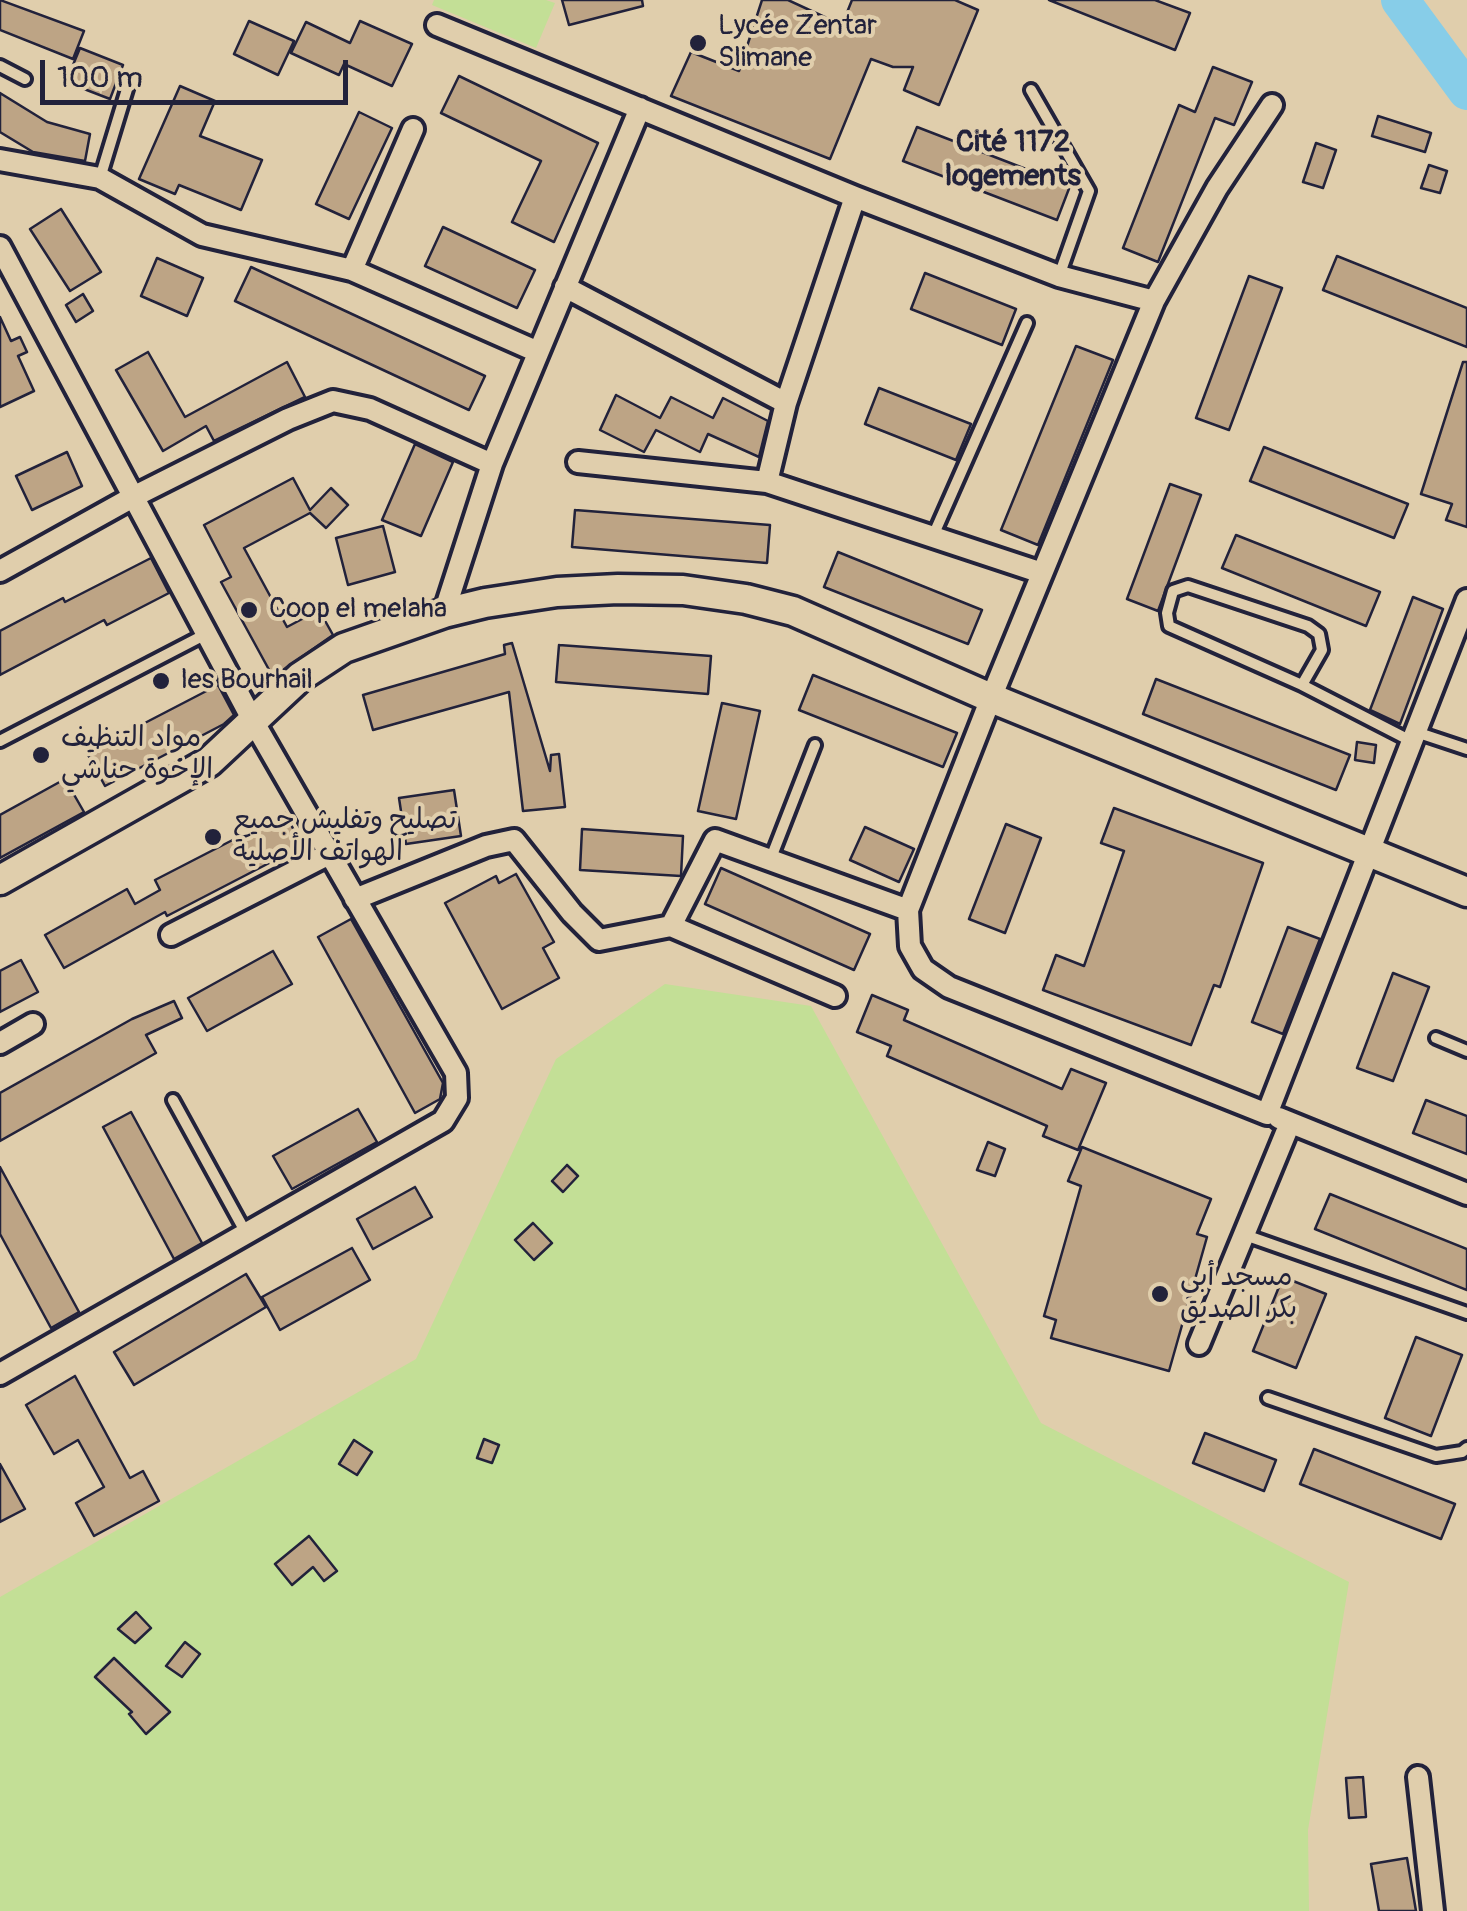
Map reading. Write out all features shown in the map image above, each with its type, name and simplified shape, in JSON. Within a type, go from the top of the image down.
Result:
[{"type":"main road","points":[[0,880],[209,762],[300,677],[344,648],[444,613],[557,592],[618,589],[683,590],[792,610],[990,698],[1467,892]]},
{"type":"street","points":[[437,25],[855,197],[1059,276],[1154,301]]},
{"type":"street","points":[[1272,105],[1217,188],[1154,301],[990,698],[908,910],[910,946],[923,969],[949,987],[1467,1194]]},
{"type":"street","points":[[444,613],[492,464],[640,108]]},
{"type":"street","points":[[352,270],[414,129]]},
{"type":"street","points":[[0,160],[100,178],[202,234],[352,270],[538,352]]},
{"type":"street","points":[[767,482],[786,403],[855,197]]},
{"type":"street","points":[[0,247],[252,719],[456,1073],[457,1098],[442,1120],[1,1372]]},
{"type":"street","points":[[565,287],[786,403]]},
{"type":"street","points":[[0,571],[133,497],[332,401],[370,409],[492,464]]},
{"type":"street","points":[[578,462],[767,482],[1042,573]]},
{"type":"street","points":[[1267,1114],[1467,600]]},
{"type":"street","points":[[355,899],[486,846],[514,840],[572,914],[598,940],[671,926],[836,996]]},
{"type":"street","points":[[671,926],[715,840],[908,910]]},
{"type":"street","points":[[171,935],[329,854]]},
{"type":"street","points":[[0,1043],[33,1024]]},
{"type":"street","points":[[1199,1344],[1290,1123]]},
{"type":"street","points":[[1418,1778],[1433,1911]]},
{"type":"lane","points":[[0,66],[25,79]]},
{"type":"lane","points":[[100,178],[128,86]]},
{"type":"lane","points":[[1031,90],[1089,191],[1059,276]]},
{"type":"lane","points":[[932,537],[1027,323]]},
{"type":"lane","points":[[1302,685],[1322,650],[1319,634],[1308,626],[1188,586],[1173,592],[1167,613],[1170,626],[1414,736],[1467,749]]},
{"type":"lane","points":[[0,740],[206,634]]},
{"type":"lane","points":[[770,858],[815,744]]},
{"type":"lane","points":[[1436,1038],[1467,1051]]},
{"type":"lane","points":[[173,1100],[246,1233]]},
{"type":"lane","points":[[1244,1234],[1467,1312]]},
{"type":"lane","points":[[1268,1398],[1436,1456],[1467,1448]]},
{"type":"green space","points":[[434,0],[555,3],[536,48],[432,5]]},
{"type":"green space","points":[[665,984],[811,1006],[1041,1423],[1349,1582],[1308,1830],[1309,1911],[0,1911],[0,1597],[416,1359],[556,1059]]},
{"type":"building","points":[[0,0],[84,31],[73,59],[0,30]]},
{"type":"building","points":[[562,0],[642,0],[643,6],[569,25]]},
{"type":"building","points":[[762,0],[788,0],[842,25],[852,0],[955,0],[978,10],[939,105],[904,90],[913,67],[893,67],[871,59],[830,159],[671,96],[691,52],[739,71]]},
{"type":"building","points":[[1049,0],[1155,0],[1190,13],[1175,50]]},
{"type":"building","points":[[249,21],[294,41],[278,75],[234,54]]},
{"type":"building","points":[[360,21],[412,44],[392,86],[344,64],[339,75],[291,53],[306,22],[350,43]]},
{"type":"building","points":[[80,48],[123,65],[110,99],[66,82]]},
{"type":"building","points":[[1213,67],[1252,82],[1234,125],[1215,118],[1158,262],[1123,248],[1179,105],[1195,112]]},
{"type":"building","points":[[459,76],[598,143],[554,242],[512,222],[541,161],[441,113]]},
{"type":"building","points":[[180,86],[215,101],[200,136],[262,160],[241,210],[179,185],[175,194],[139,179]]},
{"type":"building","points":[[0,93],[47,122],[90,134],[85,161],[33,152],[0,132]]},
{"type":"building","points":[[359,112],[392,128],[349,219],[316,204]]},
{"type":"building","points":[[1378,116],[1431,133],[1425,152],[1372,136]]},
{"type":"building","points":[[917,127],[1070,186],[1057,220],[903,161]]},
{"type":"building","points":[[1316,143],[1336,150],[1323,188],[1303,182]]},
{"type":"building","points":[[1429,165],[1447,171],[1440,193],[1421,188]]},
{"type":"building","points":[[61,209],[101,272],[70,291],[30,229]]},
{"type":"building","points":[[443,227],[535,270],[517,308],[425,266]]},
{"type":"building","points":[[1337,256],[1467,308],[1467,347],[1323,290]]},
{"type":"building","points":[[157,258],[203,278],[187,316],[141,296]]},
{"type":"building","points":[[251,267],[485,376],[469,410],[235,301]]},
{"type":"building","points":[[925,273],[1016,309],[1002,345],[911,309]]},
{"type":"building","points":[[1249,276],[1282,288],[1229,430],[1196,418]]},
{"type":"building","points":[[83,294],[93,311],[76,322],[66,305]]},
{"type":"building","points":[[0,317],[11,341],[20,337],[27,352],[18,356],[34,391],[0,407]]},
{"type":"building","points":[[1076,346],[1113,360],[1038,545],[1001,530]]},
{"type":"building","points":[[148,352],[185,417],[287,362],[305,397],[214,441],[206,426],[163,451],[116,370]]},
{"type":"building","points":[[1463,362],[1467,362],[1467,527],[1446,520],[1452,504],[1421,494]]},
{"type":"building","points":[[879,388],[971,424],[956,460],[865,424]]},
{"type":"building","points":[[616,395],[660,418],[671,397],[713,418],[723,398],[768,421],[759,457],[708,434],[700,452],[656,430],[644,452],[600,430]]},
{"type":"building","points":[[415,444],[453,462],[421,536],[382,520]]},
{"type":"building","points":[[1264,447],[1408,504],[1394,538],[1250,481]]},
{"type":"building","points":[[67,452],[82,486],[32,510],[16,476]]},
{"type":"building","points":[[293,478],[310,510],[331,488],[348,505],[326,528],[310,513],[244,548],[287,627],[319,610],[333,635],[273,677],[221,582],[231,577],[204,525]]},
{"type":"building","points":[[1170,484],[1201,495],[1158,611],[1127,599]]},
{"type":"building","points":[[575,510],[770,525],[767,563],[572,547]]},
{"type":"building","points":[[383,526],[395,572],[348,585],[336,538]]},
{"type":"building","points":[[1236,535],[1380,592],[1366,626],[1222,568]]},
{"type":"building","points":[[838,552],[982,610],[968,644],[824,587]]},
{"type":"building","points":[[151,558],[169,593],[107,625],[104,620],[0,675],[0,631]]},
{"type":"building","points":[[1413,597],[1443,609],[1400,724],[1370,710]]},
{"type":"building","points":[[512,643],[550,771],[551,755],[559,754],[565,807],[523,811],[509,692],[373,730],[363,695],[505,654],[504,645]]},
{"type":"building","points":[[559,645],[711,656],[708,694],[556,682]]},
{"type":"building","points":[[813,675],[957,733],[943,767],[799,710]]},
{"type":"building","points":[[1156,679],[1350,755],[1336,790],[1143,714]]},
{"type":"building","points":[[218,685],[234,715],[224,724],[105,786],[87,753]]},
{"type":"building","points":[[722,703],[760,711],[736,819],[698,811]]},
{"type":"building","points":[[1357,742],[1376,745],[1374,763],[1355,760]]},
{"type":"building","points":[[65,779],[84,812],[0,858],[0,815]]},
{"type":"building","points":[[454,790],[461,836],[406,844],[399,798]]},
{"type":"building","points":[[1114,808],[1263,863],[1220,987],[1214,985],[1191,1045],[1043,990],[1056,955],[1084,966],[1124,851],[1101,843]]},
{"type":"building","points":[[285,813],[302,846],[167,916],[165,912],[64,968],[45,935],[127,889],[135,904],[160,890],[155,880]]},
{"type":"building","points":[[1006,824],[1041,838],[1005,933],[969,919]]},
{"type":"building","points":[[865,827],[914,849],[899,882],[850,860]]},
{"type":"building","points":[[582,829],[683,836],[681,876],[580,870]]},
{"type":"building","points":[[721,868],[870,934],[854,970],[705,904]]},
{"type":"building","points":[[516,874],[554,942],[543,948],[559,978],[502,1009],[445,903],[496,876],[499,883]]},
{"type":"building","points":[[351,919],[443,1083],[440,1099],[415,1113],[318,937]]},
{"type":"building","points":[[1288,927],[1320,939],[1283,1034],[1252,1022]]},
{"type":"building","points":[[273,951],[292,984],[207,1031],[188,998]]},
{"type":"building","points":[[21,960],[38,992],[0,1012],[0,971]]},
{"type":"building","points":[[1393,973],[1429,987],[1393,1081],[1357,1068]]},
{"type":"building","points":[[872,995],[908,1010],[904,1020],[1062,1089],[1071,1069],[1106,1083],[1078,1150],[1043,1136],[1047,1126],[887,1056],[891,1046],[857,1032]]},
{"type":"building","points":[[174,1001],[182,1018],[146,1035],[156,1053],[0,1141],[0,1093],[132,1019]]},
{"type":"building","points":[[1426,1100],[1467,1116],[1467,1154],[1413,1133]]},
{"type":"building","points":[[358,1109],[377,1142],[292,1189],[273,1156]]},
{"type":"building","points":[[131,1112],[202,1243],[174,1259],[103,1127]]},
{"type":"building","points":[[988,1142],[1005,1149],[995,1176],[977,1170]]},
{"type":"building","points":[[1082,1147],[1211,1199],[1197,1234],[1207,1237],[1169,1371],[1051,1338],[1056,1320],[1044,1316],[1081,1186],[1068,1181]]},
{"type":"building","points":[[567,1165],[578,1176],[563,1192],[552,1181]]},
{"type":"building","points":[[0,1167],[79,1312],[51,1328],[0,1234]]},
{"type":"building","points":[[415,1187],[432,1217],[373,1249],[357,1219]]},
{"type":"building","points":[[1330,1194],[1467,1249],[1467,1290],[1315,1229]]},
{"type":"building","points":[[533,1223],[552,1243],[534,1260],[515,1240]]},
{"type":"building","points":[[352,1248],[370,1280],[280,1330],[262,1297]]},
{"type":"building","points":[[246,1274],[266,1307],[134,1385],[114,1352]]},
{"type":"building","points":[[1283,1277],[1326,1294],[1296,1368],[1253,1351]]},
{"type":"building","points":[[1416,1337],[1462,1355],[1431,1436],[1385,1418]]},
{"type":"building","points":[[75,1376],[130,1478],[143,1471],[159,1501],[94,1536],[76,1503],[104,1487],[78,1440],[54,1454],[26,1405]]},
{"type":"building","points":[[1205,1433],[1276,1460],[1264,1491],[1193,1463]]},
{"type":"building","points":[[484,1439],[499,1445],[492,1463],[477,1458]]},
{"type":"building","points":[[354,1440],[372,1452],[357,1475],[339,1464]]},
{"type":"building","points":[[1314,1449],[1455,1504],[1441,1539],[1300,1484]]},
{"type":"building","points":[[0,1464],[25,1509],[0,1522]]},
{"type":"building","points":[[309,1536],[337,1571],[324,1581],[313,1567],[292,1585],[275,1564]]},
{"type":"building","points":[[136,1612],[151,1628],[135,1643],[118,1629]]},
{"type":"building","points":[[185,1642],[200,1654],[182,1677],[166,1666]]},
{"type":"building","points":[[114,1658],[170,1712],[146,1734],[129,1714],[132,1712],[95,1677]]},
{"type":"building","points":[[1363,1777],[1366,1817],[1349,1818],[1346,1778]]},
{"type":"building","points":[[1407,1858],[1416,1911],[1379,1911],[1371,1864]]},
{"type":"waterway","points":[[1385,0],[1419,29]]},
{"type":"waterway","points":[[1400,0],[1467,91]]},
{"type":"place","name":"Lycée Zentar Slimane","points":[[698,43]]},
{"type":"place","name":"Coop el melaha","points":[[249,610]]},
{"type":"place","name":"les Bourhail","points":[[161,681]]},
{"type":"place","name":"مواد التنظيف الإخوة حناشي","points":[[41,755]]},
{"type":"place","name":"تصليح وتفليش جميع الهواتف الأصلية","points":[[213,837]]},
{"type":"place","name":"مسجد أبي بكر الصديق","points":[[1160,1294]]},
{"type":"district","name":"Cité 1172 logements","points":[[1013,160]]}]
